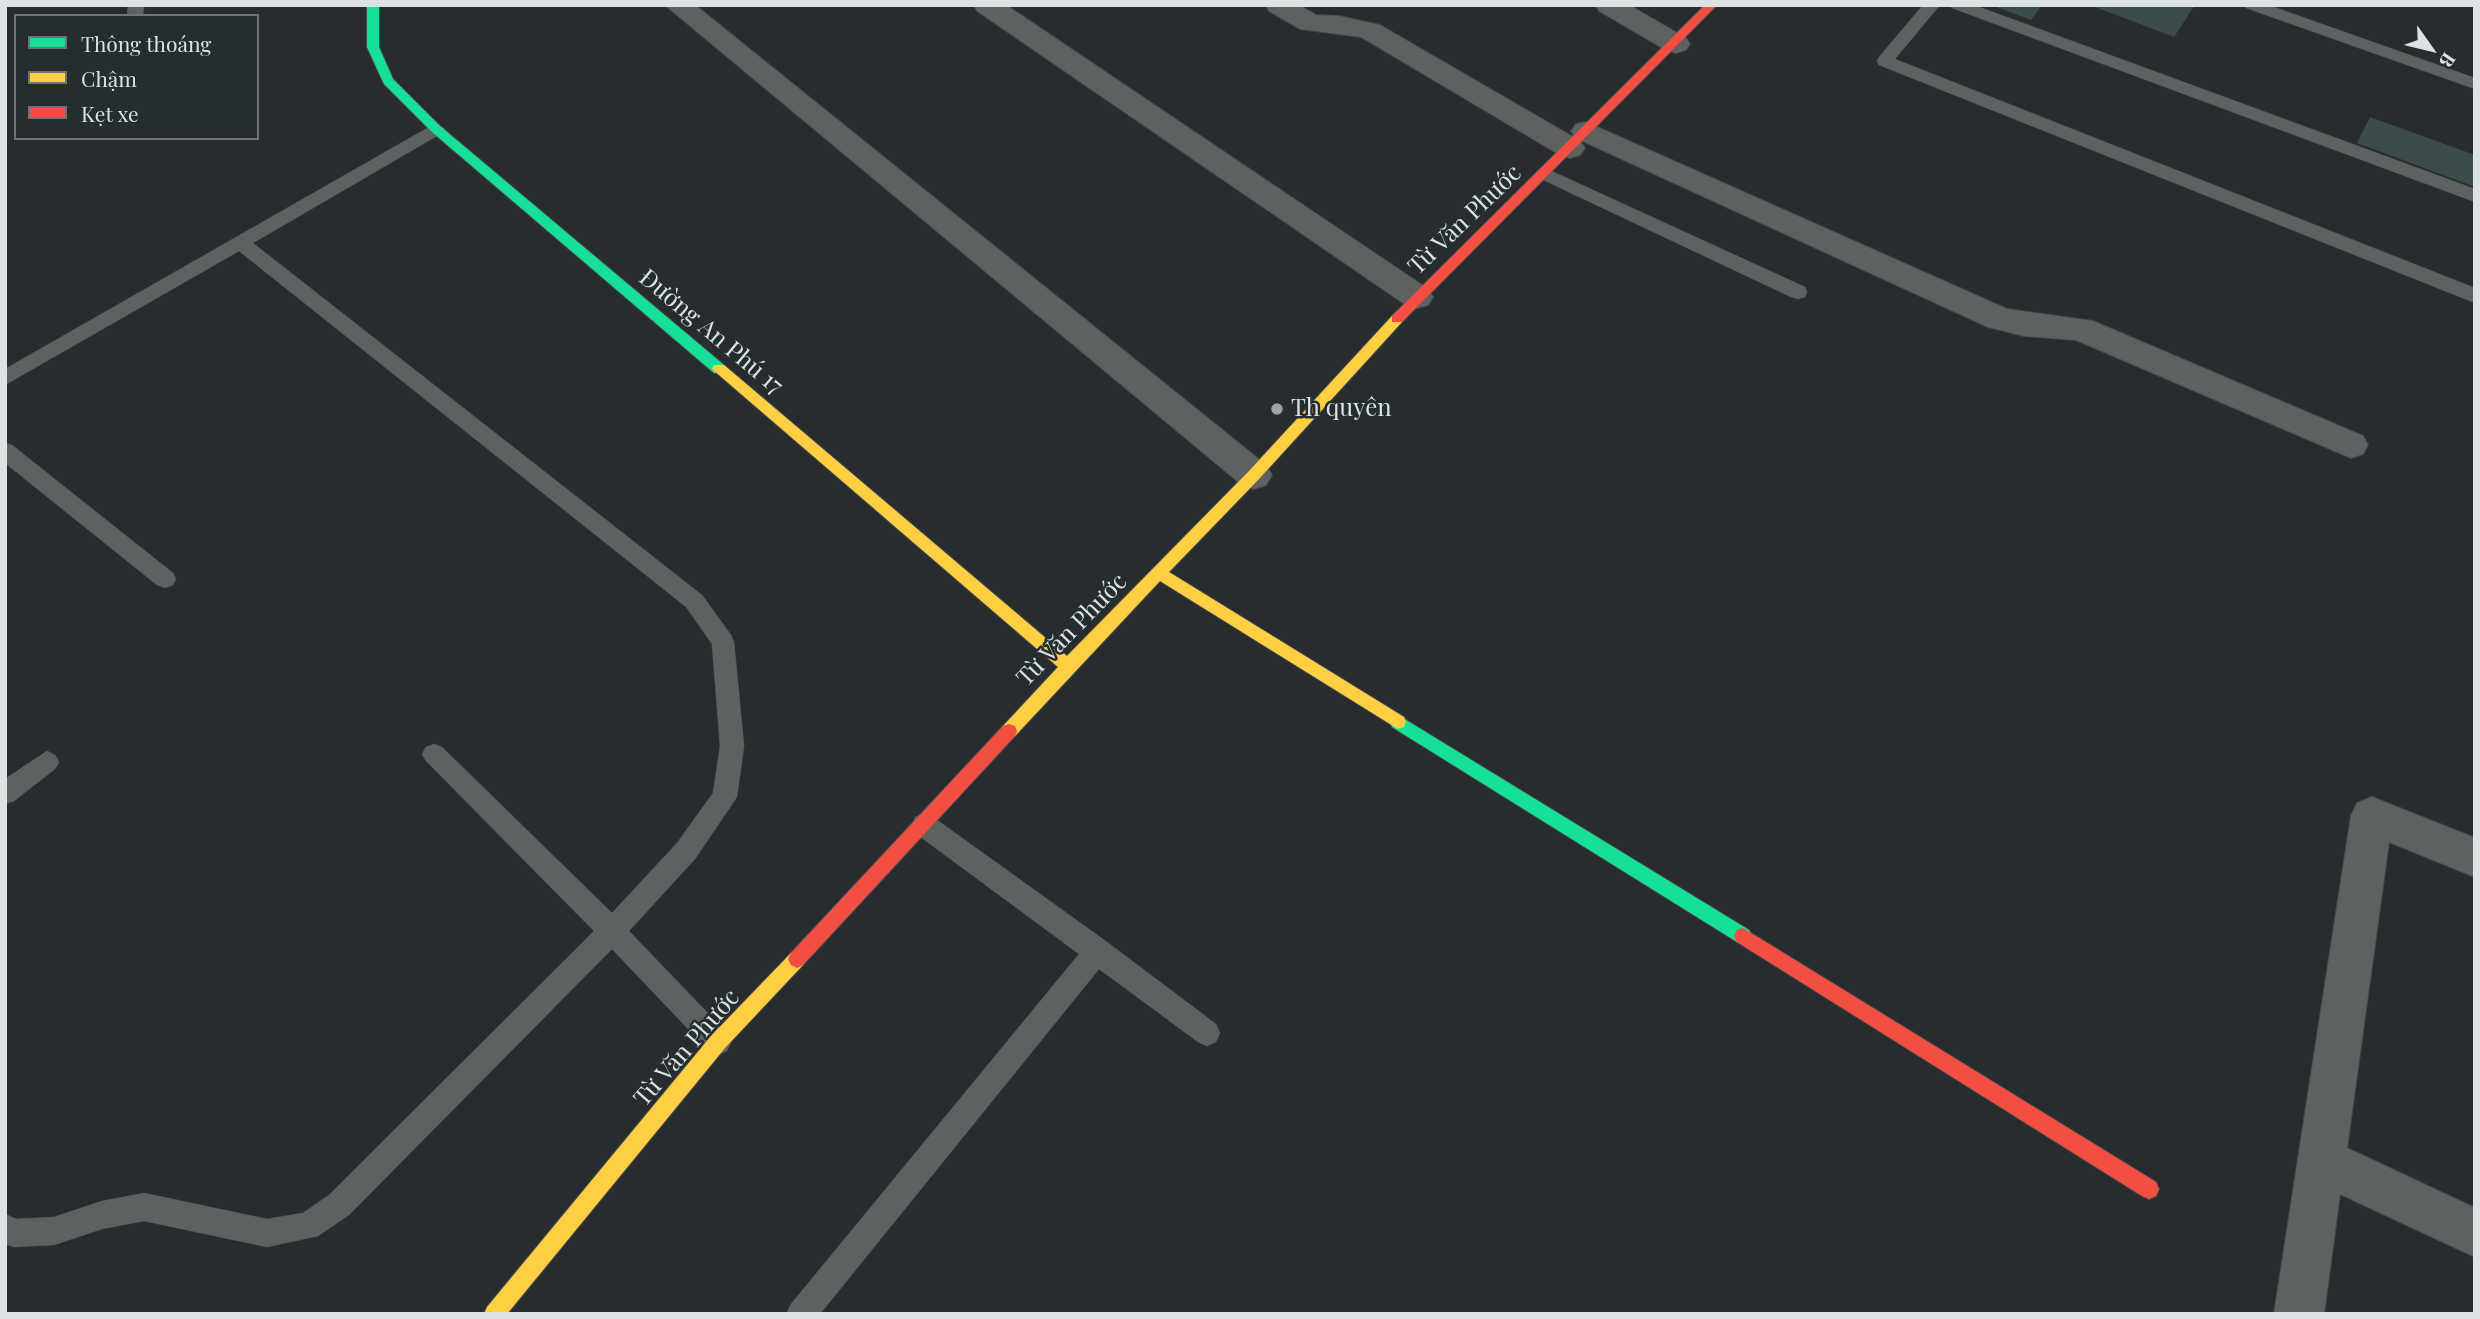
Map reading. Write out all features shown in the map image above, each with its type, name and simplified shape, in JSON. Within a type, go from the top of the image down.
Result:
[{"type":"street","points":[[678,5],[1254,475]]},
{"type":"street","points":[[987,5],[1417,298]]},
{"type":"street","points":[[1279,5],[1310,23],[1339,24],[1370,31],[1578,139],[2000,319],[2081,329],[2351,445]]},
{"type":"street","points":[[1609,5],[1676,44]]},
{"type":"street","name":"Từ Văn Phước","points":[[494,1314],[718,1042],[924,824],[1068,666],[1254,475],[1417,298],[1676,44],[1712,5]]},
{"type":"street","name":"Đường An Phú 17","points":[[379,8],[373,47],[388,81],[436,129],[1068,666]]},
{"type":"street","points":[[1159,573],[2150,1189]]},
{"type":"street","points":[[2300,1314],[2372,816],[2475,858]]},
{"type":"street","points":[[2322,1161],[2475,1234]]},
{"type":"lane","points":[[1931,5],[1885,61],[2475,296]]},
{"type":"lane","points":[[1958,5],[2475,196]]},
{"type":"lane","points":[[2252,5],[2475,84]]},
{"type":"lane","points":[[5,378],[436,129]]},
{"type":"lane","points":[[1545,174],[1798,292]]},
{"type":"lane","points":[[5,1228],[14,1233],[54,1231],[103,1215],[144,1207],[267,1233],[308,1226],[339,1205],[612,931],[686,850],[725,797],[732,746],[723,642],[694,601],[240,243]]},
{"type":"lane","points":[[5,451],[165,579]]},
{"type":"lane","points":[[434,754],[612,931],[718,1042]]},
{"type":"lane","points":[[5,793],[47,762]]},
{"type":"lane","points":[[924,824],[1207,1032]]},
{"type":"lane","points":[[801,1314],[1098,951]]},
{"type":"building","points":[[1991,5],[2042,5],[2031,20]]},
{"type":"building","points":[[2090,5],[2195,5],[2174,37]]},
{"type":"building","points":[[2370,117],[2475,155],[2475,187],[2357,143]]},
{"type":"traffic: fast","points":[[373,5],[373,47],[388,81],[436,129],[719,369]]},
{"type":"traffic: fast","points":[[1398,722],[1743,936]]},
{"type":"traffic: slow","points":[[1009,731],[1068,666],[1254,475],[1397,319]]},
{"type":"traffic: slow","points":[[719,369],[1068,666]]},
{"type":"traffic: slow","points":[[1159,573],[1398,722]]},
{"type":"traffic: slow","points":[[494,1314],[718,1042],[797,959]]},
{"type":"traffic: jam","points":[[1397,319],[1712,5]]},
{"type":"traffic: jam","points":[[797,959],[1009,731]]},
{"type":"traffic: jam","points":[[1743,936],[2149,1189]]},
{"type":"place","name":"Th quyên","points":[[1277,409]]}]
